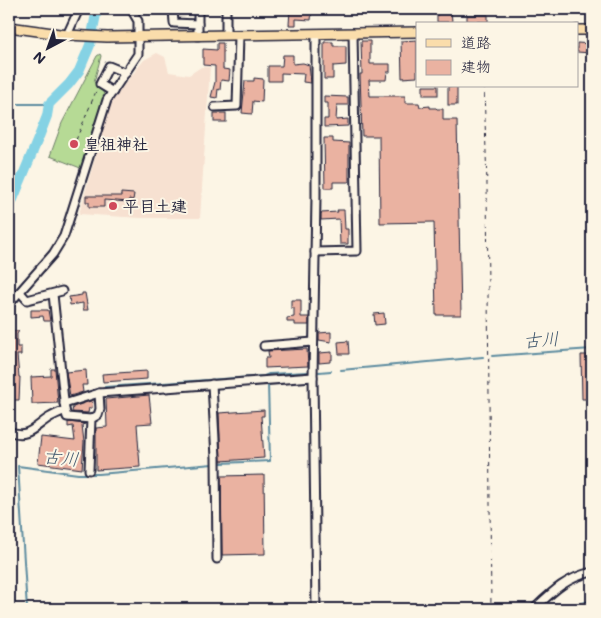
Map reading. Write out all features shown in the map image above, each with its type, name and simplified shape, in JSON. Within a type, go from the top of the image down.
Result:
[{"type":"main road","points":[[9,29],[106,37],[416,32]]},
{"type":"main road","points":[[578,30],[592,30]]},
{"type":"street","points":[[70,35],[79,9]]},
{"type":"street","points":[[9,304],[54,254],[64,236],[107,100],[138,54],[138,21],[131,9]]},
{"type":"street","points":[[173,9],[174,23],[198,24]]},
{"type":"street","points":[[198,9],[198,36]]},
{"type":"street","points":[[226,9],[226,35]]},
{"type":"street","points":[[315,252],[357,251],[353,33]]},
{"type":"street","points":[[316,34],[313,342],[316,609]]},
{"type":"street","points":[[215,107],[237,106],[239,35]]},
{"type":"street","points":[[113,92],[100,84],[109,66],[126,73]]},
{"type":"street","points":[[20,292],[26,300],[62,291]]},
{"type":"street","points":[[53,294],[67,417],[91,419],[98,415],[100,409],[98,393]]},
{"type":"street","points":[[264,346],[313,342]]},
{"type":"street","points":[[9,431],[27,433],[65,407],[98,393],[313,377]]},
{"type":"street","points":[[212,384],[216,458],[217,559]]},
{"type":"street","points":[[90,470],[91,419]]},
{"type":"street","points":[[534,609],[564,582],[578,575],[592,572]]},
{"type":"path","points":[[76,140],[100,84]]},
{"type":"path","points":[[484,88],[487,185],[491,609]]},
{"type":"shaded area","points":[[157,53],[165,57],[169,72],[189,75],[201,67],[210,67],[200,218],[140,218],[79,214],[111,101],[144,60]]},
{"type":"green space","points":[[100,54],[94,82],[103,92],[105,98],[83,169],[50,156],[62,123],[97,56]]},
{"type":"building","points":[[290,9],[312,11],[311,20],[296,19],[296,25],[289,25]]},
{"type":"building","points":[[437,9],[451,9],[452,22],[437,22]]},
{"type":"building","points":[[467,15],[488,15],[488,22],[467,21]]},
{"type":"building","points":[[416,40],[416,77],[402,78],[401,41]]},
{"type":"building","points":[[361,41],[370,41],[370,64],[390,64],[390,72],[387,72],[386,80],[369,80],[370,96],[405,96],[405,103],[419,103],[420,107],[430,106],[430,108],[443,109],[443,120],[457,120],[461,315],[436,315],[434,222],[380,223],[379,136],[362,136]]},
{"type":"building","points":[[324,42],[333,42],[333,46],[346,46],[346,65],[333,66],[333,79],[324,79]]},
{"type":"building","points":[[217,43],[223,43],[223,69],[230,70],[229,81],[221,80],[217,98],[211,97],[215,82],[215,66],[203,65],[203,49],[217,50]]},
{"type":"building","points":[[578,43],[592,44],[591,53],[578,52]]},
{"type":"building","points":[[283,55],[293,55],[293,64],[303,63],[309,65],[311,83],[303,82],[304,74],[281,73],[281,81],[268,81],[268,66],[282,66]]},
{"type":"building","points":[[254,78],[263,79],[262,102],[253,101],[252,114],[242,113],[245,81],[254,81]]},
{"type":"building","points":[[423,88],[438,88],[438,95],[423,95]]},
{"type":"building","points":[[448,88],[457,88],[457,105],[448,105]]},
{"type":"building","points":[[324,96],[348,97],[348,105],[337,105],[336,120],[348,119],[348,126],[324,127],[324,119],[328,119],[328,103],[324,103]]},
{"type":"building","points":[[214,113],[226,113],[226,122],[214,122]]},
{"type":"building","points":[[324,138],[333,138],[333,142],[349,143],[349,182],[333,182],[333,188],[325,188]]},
{"type":"building","points":[[121,193],[134,194],[133,200],[129,199],[129,202],[104,200],[104,207],[89,207],[89,202],[86,202],[86,196],[121,196]]},
{"type":"building","points":[[337,210],[344,210],[345,229],[348,229],[348,244],[340,244],[339,219],[321,220],[321,213],[338,212]]},
{"type":"building","points":[[82,293],[85,293],[88,310],[83,310],[83,303],[70,305],[69,297],[82,295]]},
{"type":"building","points":[[291,300],[301,300],[301,317],[309,317],[309,325],[295,325],[295,322],[287,322],[287,318],[294,317],[294,308],[291,308]]},
{"type":"building","points":[[31,310],[48,310],[50,321],[44,321],[43,316],[31,317]]},
{"type":"building","points":[[384,313],[385,324],[375,325],[374,314]]},
{"type":"building","points":[[10,331],[19,331],[17,334],[17,347],[21,347],[21,355],[17,355],[20,377],[19,400],[14,400],[13,385],[9,385]]},
{"type":"building","points":[[331,332],[331,342],[319,340],[319,333]]},
{"type":"building","points":[[348,341],[349,354],[339,354],[338,342]]},
{"type":"building","points":[[307,349],[308,366],[265,368],[265,358],[269,358],[268,351]]},
{"type":"building","points":[[332,352],[332,360],[330,362],[319,363],[319,353]]},
{"type":"building","points":[[581,355],[592,355],[592,399],[582,399]]},
{"type":"building","points":[[51,369],[55,369],[58,403],[32,404],[31,377],[51,376]]},
{"type":"building","points":[[86,370],[87,385],[82,385],[83,392],[70,396],[66,372]]},
{"type":"building","points":[[147,371],[147,379],[103,382],[102,374]]},
{"type":"building","points":[[149,395],[152,423],[137,424],[140,467],[96,470],[96,428],[107,427],[106,399]]},
{"type":"building","points":[[93,400],[92,408],[89,408],[88,413],[72,412],[73,407]]},
{"type":"building","points":[[264,410],[264,416],[261,416],[264,458],[221,461],[219,413]]},
{"type":"building","points":[[68,422],[85,424],[82,425],[84,442],[82,469],[38,463],[41,437],[75,441],[73,426],[68,427]]},
{"type":"building","points":[[264,475],[265,554],[222,555],[221,476]]},
{"type":"waterway","points":[[9,209],[47,116],[49,104],[79,71],[90,45],[97,9]]},
{"type":"waterway","points":[[9,104],[49,104]]},
{"type":"waterway","name":"古川","points":[[492,356],[592,349]]},
{"type":"waterway","name":"古川","points":[[341,370],[483,357]]},
{"type":"waterway","name":"古川","points":[[319,372],[331,371]]},
{"type":"waterway","name":"古川","points":[[269,376],[269,374],[308,372]]},
{"type":"waterway","points":[[105,387],[264,376],[269,374]]},
{"type":"waterway","name":"古川","points":[[221,463],[270,461],[268,383]]},
{"type":"waterway","name":"古川","points":[[27,609],[18,466],[78,474],[99,474],[213,464]]},
{"type":"waterway","points":[[571,609],[592,600]]},
{"type":"place","name":"皇祖神社","points":[[74,144]]},
{"type":"place","name":"平目土建","points":[[113,206]]}]
